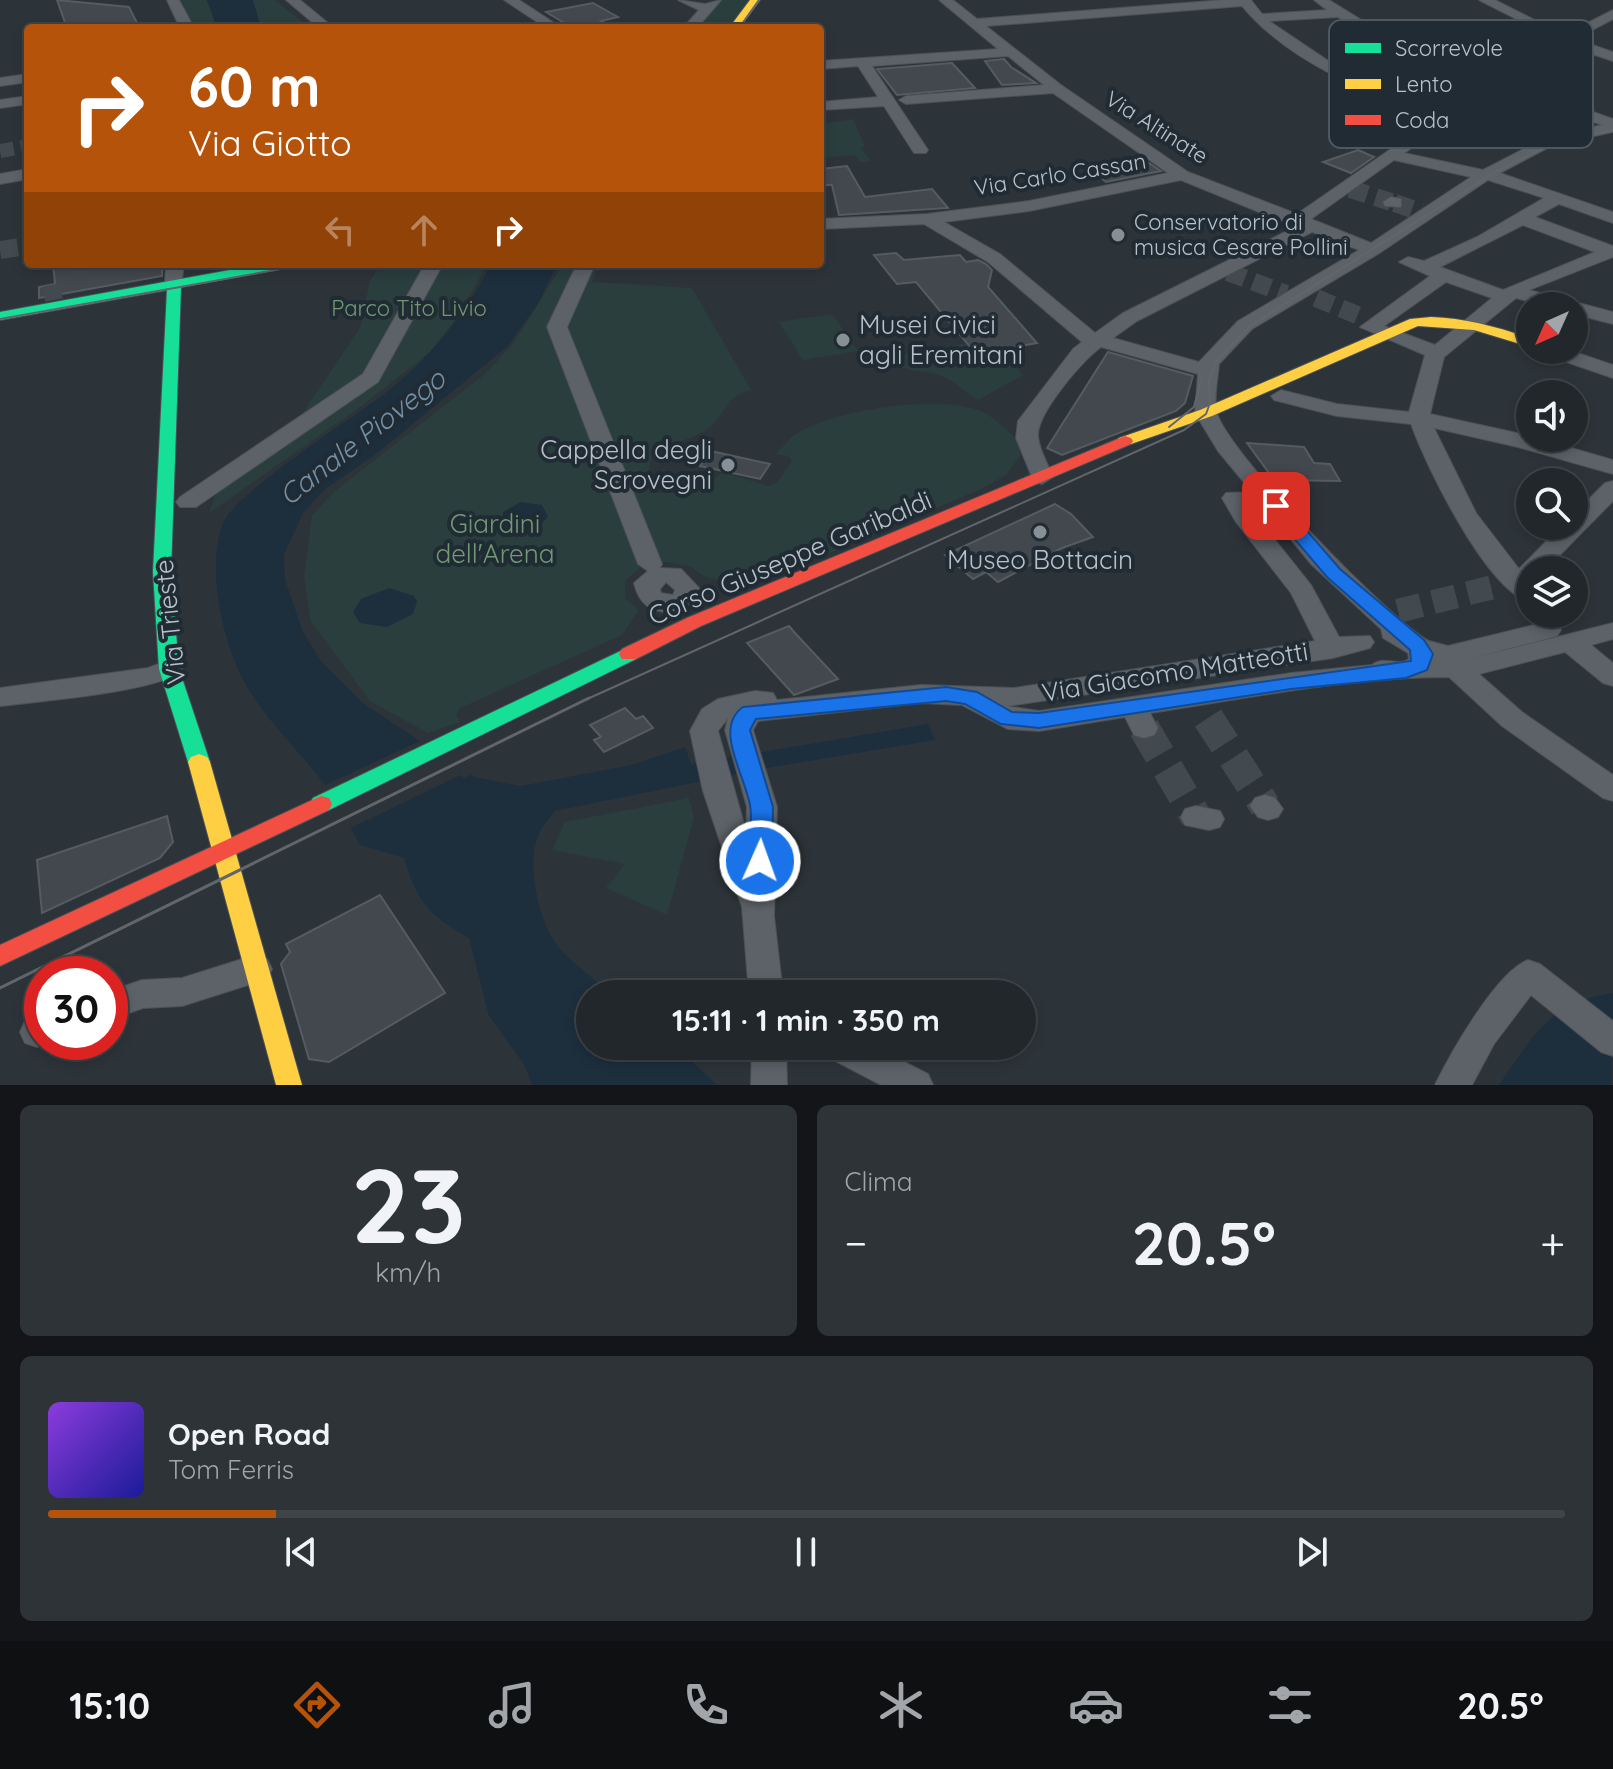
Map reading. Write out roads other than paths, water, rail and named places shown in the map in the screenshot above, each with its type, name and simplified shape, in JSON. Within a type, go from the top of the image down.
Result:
[{"type":"street","points":[[159,0],[171,24]]},
{"type":"street","points":[[173,0],[185,24]]},
{"type":"street","points":[[292,0],[322,24]]},
{"type":"street","points":[[510,0],[549,24]]},
{"type":"street","points":[[684,0],[711,4]]},
{"type":"street","name":"Via Altinate","points":[[945,0],[1089,113],[1182,175],[1302,225],[1516,295]]},
{"type":"street","points":[[1320,0],[1351,20]]},
{"type":"street","points":[[1485,0],[1524,20]]},
{"type":"street","points":[[738,24],[764,1]]},
{"type":"street","points":[[755,24],[764,1]]},
{"type":"street","points":[[977,23],[1244,1],[1278,35],[1329,64]]},
{"type":"street","points":[[694,24],[711,4]]},
{"type":"street","points":[[1258,18],[1339,13]]},
{"type":"street","points":[[1593,25],[1613,14]]},
{"type":"street","points":[[1593,51],[1613,57]]},
{"type":"street","points":[[824,65],[1010,52]]},
{"type":"street","points":[[863,63],[897,101],[920,150]]},
{"type":"street","points":[[0,82],[24,79]]},
{"type":"street","points":[[824,106],[1050,89]]},
{"type":"street","points":[[0,104],[24,101]]},
{"type":"street","points":[[1593,119],[1613,126]]},
{"type":"street","points":[[1593,131],[1613,126]]},
{"type":"street","points":[[1042,477],[1027,438],[1029,421],[1072,362],[1095,340],[1130,317],[1256,254],[1302,225],[1406,148]]},
{"type":"street","points":[[1206,413],[1209,363],[1245,325],[1298,295],[1423,212],[1537,148]]},
{"type":"street","points":[[1395,156],[1485,175],[1613,218]]},
{"type":"street","points":[[0,176],[24,173]]},
{"type":"street","name":"Via Carlo Cassan","points":[[824,224],[936,217],[1044,203],[1182,175]]},
{"type":"street","points":[[1436,354],[1374,324],[1409,262],[1514,222],[1554,196]]},
{"type":"street","points":[[936,217],[994,258],[1079,333],[1197,368]]},
{"type":"street","points":[[1514,222],[1609,253]]},
{"type":"street","points":[[1516,574],[1473,524],[1428,444],[1419,419],[1436,354],[1480,326],[1510,294],[1609,253]]},
{"type":"street","points":[[0,316],[175,274],[241,268]]},
{"type":"street","points":[[188,502],[371,378],[432,268]]},
{"type":"street","points":[[584,268],[557,327],[650,564]]},
{"type":"street","name":"Via Trieste","points":[[175,274],[162,572],[169,669],[224,851],[289,1085]]},
{"type":"street","name":"Corso Giuseppe Garibaldi","points":[[0,956],[470,733],[694,622],[1130,439],[1206,413],[1374,324],[1436,319],[1480,326],[1516,338]]},
{"type":"street","points":[[1588,363],[1613,372]]},
{"type":"street","points":[[1281,396],[1299,403],[1419,419],[1523,441],[1613,467]]},
{"type":"street","name":"Via Giacomo Matteotti","points":[[1206,413],[1226,446],[1320,559],[1324,570],[1361,612],[1375,621],[1410,656],[1458,670],[1613,631]]},
{"type":"street","points":[[1545,556],[1613,488]]},
{"type":"street","points":[[1320,559],[1289,538],[1254,500],[1240,496],[1234,498],[1244,517],[1302,591],[1333,649]]},
{"type":"street","name":"Via Giacomo Matteotti","points":[[805,705],[921,694],[1014,697],[1333,649],[1375,621]]},
{"type":"street","name":"Via Giacomo Matteotti","points":[[1375,621],[1361,651],[1369,660],[1448,655],[1548,628]]},
{"type":"street","points":[[1565,628],[1613,677]]},
{"type":"street","name":"Via Giacomo Matteotti","points":[[970,697],[1008,719],[1139,717],[1201,707],[1410,656]]},
{"type":"street","points":[[0,697],[153,676],[169,669]]},
{"type":"street","points":[[1458,670],[1512,719],[1613,790]]},
{"type":"street","points":[[758,916],[721,800],[705,739],[705,724],[714,714],[742,701],[805,705]]},
{"type":"street","points":[[765,980],[758,916],[762,807],[739,730],[741,719],[751,712],[805,705]]},
{"type":"street","points":[[128,999],[142,994],[182,992],[255,969]]},
{"type":"street","points":[[1453,1085],[1482,1033],[1540,983],[1613,1041]]},
{"type":"street","points":[[769,1060],[769,1085]]},
{"type":"street","points":[[867,1060],[915,1085]]},
{"type":"water","points":[[207,0],[253,0],[260,24],[216,24]]},
{"type":"water","name":"Canale Piovego","points":[[489,268],[556,268],[539,302],[508,346],[376,454],[324,490],[303,513],[284,555],[285,580],[303,632],[321,661],[363,703],[474,777],[521,786],[631,765],[685,747],[691,764],[928,724],[935,740],[767,768],[555,811],[541,829],[533,863],[541,911],[560,949],[594,980],[576,980],[576,1060],[691,1060],[717,1085],[532,1085],[524,1064],[489,1016],[469,938],[427,907],[414,887],[404,858],[360,845],[323,782],[252,694],[234,660],[217,592],[216,556],[223,523],[232,510],[271,476],[400,381],[458,318]]},
{"type":"water","points":[[521,502],[542,505],[548,517],[528,529],[504,525],[503,512]]},
{"type":"water","points":[[389,588],[414,596],[417,602],[413,614],[387,627],[360,623],[353,612],[361,599]]},
{"type":"water","points":[[1613,993],[1612,1085],[1499,1085],[1533,1037],[1558,1013],[1591,998]]},
{"type":"tunnel","points":[[0,151],[24,147]]},
{"type":"tunnel","points":[[1350,189],[1391,202]]},
{"type":"tunnel","points":[[1395,203],[1421,212]]},
{"type":"tunnel","points":[[0,250],[24,247]]},
{"type":"tunnel","points":[[1228,272],[1286,294]]},
{"type":"tunnel","points":[[51,285],[54,300]]},
{"type":"tunnel","points":[[1316,298],[1362,317]]},
{"type":"tunnel","points":[[1398,611],[1501,585]]},
{"type":"tunnel","points":[[1208,718],[1265,806]]},
{"type":"tunnel","points":[[1144,728],[1196,817]]},
{"type":"tram line","points":[[742,24],[759,0]]},
{"type":"tram line","points":[[1593,134],[1613,130]]},
{"type":"tram line","points":[[585,700],[1184,430],[1206,414],[1210,403],[1209,381],[1215,363],[1250,326],[1497,171],[1544,148]]},
{"type":"tram line","points":[[0,319],[287,268]]},
{"type":"tram line","points":[[1169,427],[1194,407],[1202,377]]},
{"type":"tram line","points":[[0,988],[589,698]]},
{"type":"place","name":"Conservatorio di musica Cesare Pollini","points":[[1118,235]]},
{"type":"place","name":"Musei Civici agli Eremitani","points":[[843,340]]},
{"type":"place","name":"Cappella degli Scrovegni","points":[[728,465]]},
{"type":"place","name":"Museo Bottacin","points":[[1040,532]]},
{"type":"park label","name":"Parco Tito Livio","points":[[409,308]]},
{"type":"park label","name":"Giardini dell'Arena","points":[[495,539]]}]
